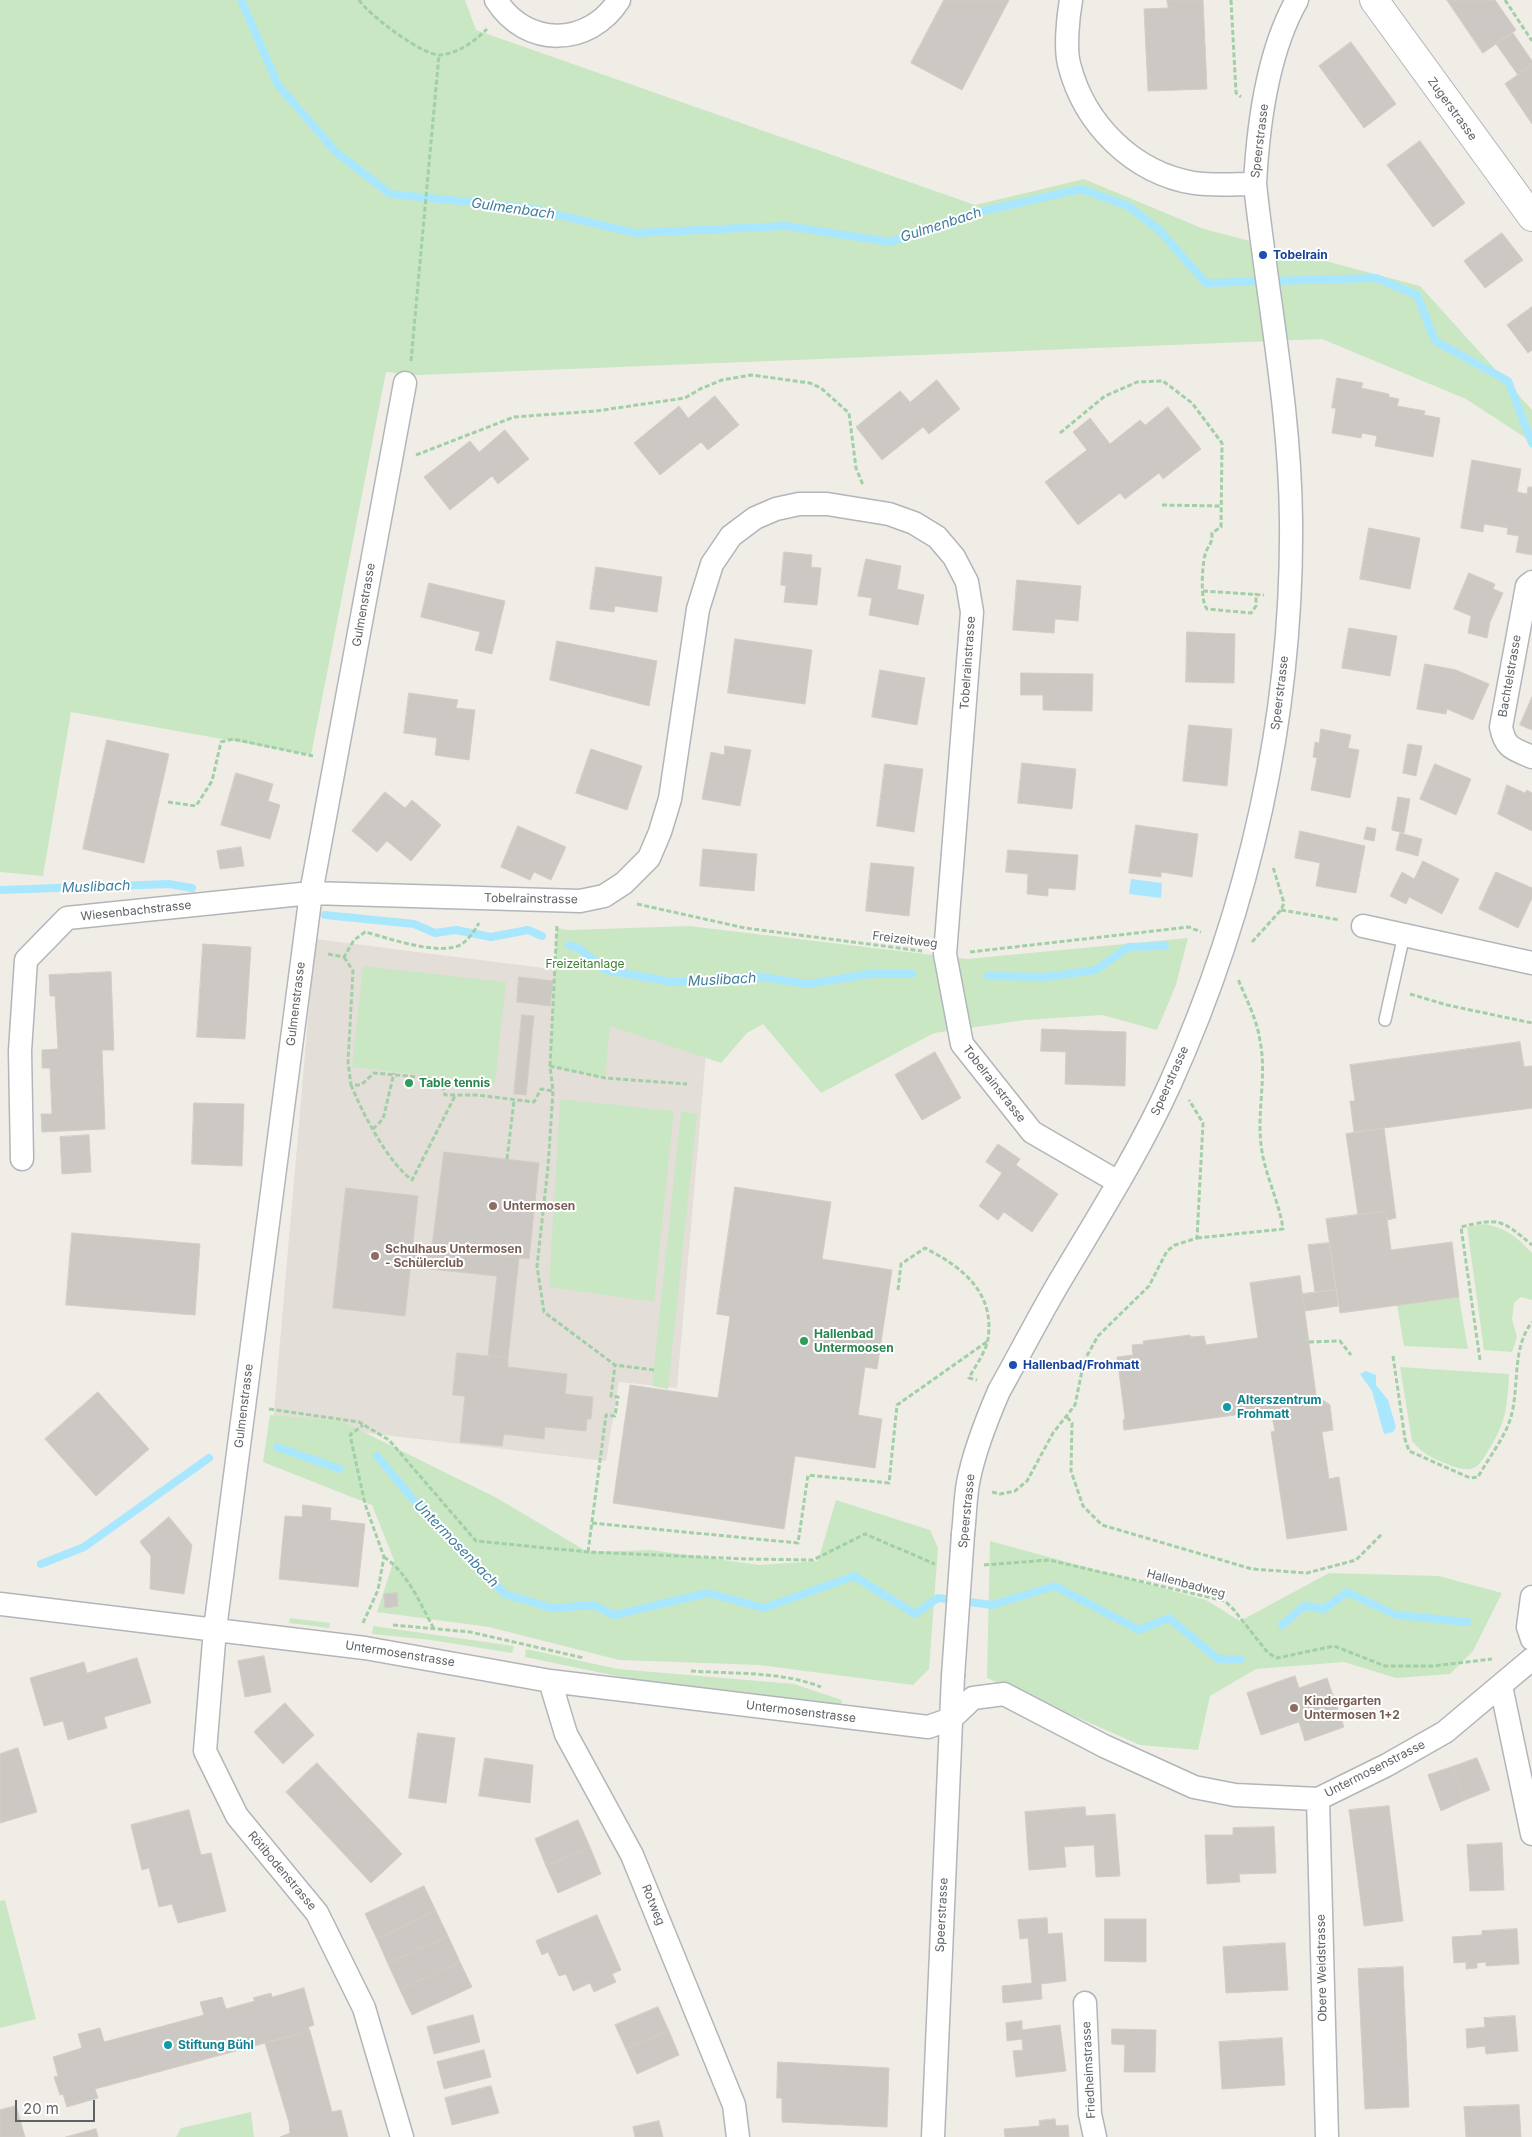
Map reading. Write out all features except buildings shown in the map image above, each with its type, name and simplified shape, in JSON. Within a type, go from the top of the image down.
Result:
[{"type":"main road","name":"Zugerstrasse","points":[[1374,0],[1532,217]]},
{"type":"street","points":[[500,7],[520,25],[555,37],[576,34],[594,26],[612,12],[620,0]]},
{"type":"street","points":[[1071,0],[1069,63],[1083,101],[1116,146],[1145,166],[1173,178],[1214,185],[1255,184]]},
{"type":"street","name":"Speerstrasse","points":[[933,2137],[953,1676],[968,1485],[980,1437],[999,1391],[1118,1182],[1170,1084],[1214,972],[1253,847],[1275,738],[1285,661],[1291,520],[1287,436],[1255,184],[1262,112],[1287,19],[1297,0]]},
{"type":"street","name":"Gulmenstrasse","points":[[215,1629],[311,893],[405,383]]},
{"type":"street","name":"Tobelrainstrasse","points":[[311,893],[580,901],[604,896],[624,883],[649,858],[660,832],[670,799],[698,609],[712,564],[731,536],[755,518],[776,509],[818,504],[861,508],[889,514],[914,523],[937,537],[954,557],[967,582],[972,612],[945,954],[962,1044],[1032,1132],[1118,1182]]},
{"type":"street","name":"Bachtelstrasse","points":[[1532,582],[1527,586],[1502,727],[1504,741],[1514,750],[1532,757]]},
{"type":"street","name":"Wiesenbachstrasse","points":[[22,1159],[20,1051],[26,960],[67,918],[311,893]]},
{"type":"street","points":[[1363,926],[1532,963]]},
{"type":"street","points":[[1532,1597],[1528,1627],[1532,1639]]},
{"type":"street","name":"Untermosenstrasse","points":[[0,1604],[365,1648],[550,1681],[928,1727],[951,1719],[973,1698],[1004,1694],[1104,1746],[1194,1787],[1235,1796],[1318,1799],[1387,1765],[1444,1732],[1532,1659]]},
{"type":"street","name":"Rötibodenstrasse","points":[[215,1629],[205,1751],[237,1816],[317,1913],[364,2008],[402,2137]]},
{"type":"street","name":"Rotweg","points":[[550,1681],[566,1734],[632,1855],[663,1929],[734,2105],[738,2137]]},
{"type":"street","points":[[1501,1686],[1532,1834]]},
{"type":"street","name":"Obere Weidstrasse","points":[[1318,1799],[1327,2137]]},
{"type":"street","name":"Friedheimstrasse","points":[[1085,2003],[1090,2114],[1095,2137]]},
{"type":"lane","points":[[1385,1020],[1404,935]]},
{"type":"path","points":[[360,0],[404,40],[439,55],[460,50],[478,38],[500,7]]},
{"type":"path","points":[[1231,0],[1236,93],[1262,112]]},
{"type":"path","points":[[1505,0],[1532,41]]},
{"type":"path","points":[[411,361],[439,55]]},
{"type":"path","points":[[392,457],[410,458],[514,416],[596,411],[685,398],[700,388],[722,380],[751,375],[810,382],[821,388],[849,413],[856,468],[864,487],[861,508]]},
{"type":"path","points":[[1060,433],[1105,396],[1137,382],[1164,381],[1192,403],[1222,443],[1221,528],[1212,533],[1212,545],[1205,554],[1203,602],[1207,609],[1250,613],[1256,606],[1256,593]]},
{"type":"path","points":[[1162,504],[1221,506]]},
{"type":"path","points":[[1203,591],[1267,595]]},
{"type":"path","points":[[168,802],[196,806],[212,781],[221,742],[233,739],[335,760]]},
{"type":"path","points":[[1250,944],[1281,910],[1284,903],[1271,860]]},
{"type":"path","name":"Freizeitweg","points":[[604,896],[746,928],[945,954],[1189,927],[1207,934]]},
{"type":"path","points":[[558,900],[550,1066],[553,1091],[548,1167],[537,1266],[544,1312],[615,1365],[654,1370]]},
{"type":"path","points":[[1281,910],[1364,924],[1363,926]]},
{"type":"path","points":[[344,957],[354,940],[365,932],[425,947],[461,945],[478,926]]},
{"type":"path","points":[[304,949],[344,957],[353,970],[348,1062],[351,1085],[365,1118],[402,1172],[412,1180],[455,1096]]},
{"type":"path","points":[[968,1485],[1000,1494],[1015,1491],[1027,1481],[1052,1433],[1075,1405],[1084,1361],[1098,1336],[1149,1286],[1167,1251],[1175,1245],[1197,1238],[1283,1229],[1280,1208],[1264,1168],[1260,1142],[1262,1070],[1260,1041],[1252,1012],[1237,977],[1214,972]]},
{"type":"path","points":[[1392,989],[1447,1004],[1532,1023]]},
{"type":"path","points":[[550,1066],[605,1078],[687,1084]]},
{"type":"path","points":[[351,1085],[361,1085],[374,1073],[394,1073],[441,1079],[446,1094],[455,1096],[477,1095],[534,1102],[541,1089],[553,1091]]},
{"type":"path","points":[[373,1129],[383,1119],[394,1073]]},
{"type":"path","points":[[1170,1084],[1194,1104],[1203,1123],[1197,1238]]},
{"type":"path","points":[[507,1159],[514,1101]]},
{"type":"path","points":[[1480,1360],[1460,1227],[1495,1220],[1507,1224],[1532,1245]]},
{"type":"path","points":[[898,1290],[901,1264],[925,1248],[946,1258],[966,1273],[982,1297],[988,1315],[988,1341],[969,1378],[980,1381]]},
{"type":"path","points":[[1394,1356],[1405,1439],[1409,1451],[1470,1478],[1478,1477],[1509,1422],[1517,1362],[1524,1332],[1532,1322]]},
{"type":"path","points":[[592,1523],[798,1543],[808,1474],[889,1483],[898,1405],[988,1341]]},
{"type":"path","points":[[1309,1342],[1340,1341],[1351,1354]]},
{"type":"path","points":[[588,1552],[606,1415],[614,1416],[618,1397],[610,1396],[615,1365]]},
{"type":"path","points":[[244,1405],[359,1422],[389,1440],[476,1541],[588,1552],[814,1560],[865,1534],[931,1564]]},
{"type":"path","points":[[1066,1417],[1072,1423],[1071,1471],[1083,1506],[1102,1524],[1252,1569],[1307,1573],[1356,1560],[1383,1533]]},
{"type":"path","points":[[363,1425],[350,1435],[353,1455],[365,1504],[384,1558],[378,1590],[361,1623],[372,1624]]},
{"type":"path","points":[[384,1558],[390,1562],[414,1592],[434,1629]]},
{"type":"path","name":"Hallenbadweg","points":[[988,1564],[1049,1560],[1225,1601],[1268,1653],[1277,1658],[1334,1646],[1385,1666],[1433,1666],[1502,1658]]},
{"type":"path","points":[[390,1625],[470,1632],[590,1659]]},
{"type":"path","points":[[687,1670],[775,1676],[810,1683],[828,1690]]},
{"type":"shaded area","name":"Untermosen","points":[[315,939],[575,972],[708,1031],[677,1388],[619,1382],[606,1461],[273,1422]]},
{"type":"green space","points":[[0,0],[465,0],[476,30],[975,205],[1084,179],[1204,229],[1420,286],[1532,410],[1532,442],[1466,399],[1322,339],[419,375],[386,372],[311,755],[71,712],[43,876],[0,872]]},
{"type":"green space","name":"Freizeitanlage","points":[[689,926],[967,959],[1188,938],[1176,985],[1157,1030],[1102,1015],[1025,1020],[934,1033],[821,1093],[763,1024],[747,1033],[721,1063],[610,1026],[605,1078],[550,1066],[557,928],[568,930]]},
{"type":"green space","points":[[363,966],[506,982],[495,1083],[352,1067]]},
{"type":"green space","points":[[560,1099],[674,1111],[654,1302],[549,1287]]},
{"type":"green space","points":[[681,1111],[697,1114],[668,1389],[652,1386]]},
{"type":"green space","points":[[1485,1224],[1511,1234],[1532,1253],[1532,1300],[1521,1297],[1514,1303],[1512,1319],[1517,1337],[1512,1352],[1484,1350],[1467,1227]]},
{"type":"green space","points":[[1459,1297],[1468,1349],[1404,1346],[1397,1305]]},
{"type":"green space","points":[[1400,1367],[1509,1374],[1506,1407],[1502,1425],[1478,1466],[1461,1469],[1452,1466],[1428,1455],[1412,1441]]},
{"type":"green space","points":[[270,1415],[341,1421],[495,1497],[588,1552],[651,1550],[759,1565],[818,1561],[836,1500],[930,1530],[938,1548],[929,1669],[913,1685],[759,1665],[619,1660],[489,1627],[377,1612],[394,1560],[372,1505],[263,1462]]},
{"type":"green space","points":[[990,1541],[1206,1600],[1240,1621],[1329,1573],[1439,1576],[1502,1593],[1473,1651],[1450,1674],[1396,1678],[1344,1662],[1256,1669],[1210,1696],[1198,1750],[1140,1745],[987,1678]]},
{"type":"green space","points":[[290,1618],[330,1623],[329,1628],[289,1623]]},
{"type":"green space","points":[[373,1626],[514,1646],[512,1653],[431,1640],[372,1634]]},
{"type":"green space","points":[[526,1649],[618,1669],[794,1684],[842,1700],[841,1706],[694,1689],[631,1679],[525,1657]]},
{"type":"green space","points":[[5,1900],[36,2019],[0,2028],[0,1901]]},
{"type":"green space","points":[[251,2112],[254,2137],[176,2137],[181,2128]]},
{"type":"water","points":[[1131,879],[1162,883],[1161,898],[1129,894]]},
{"type":"water","points":[[1366,1371],[1376,1375],[1376,1385],[1388,1400],[1396,1427],[1393,1432],[1384,1434],[1372,1391],[1360,1374]]},
{"type":"waterway","name":"Gulmenbach","points":[[241,0],[278,85],[336,152],[390,194],[529,208],[635,233],[786,226],[890,242],[979,212],[1081,189],[1128,206],[1158,229],[1206,283],[1376,278],[1417,295],[1435,341],[1508,381],[1532,443]]},
{"type":"waterway","name":"Muslibach","points":[[0,890],[169,884],[192,888]]},
{"type":"waterway","name":"Muslibach","points":[[325,915],[414,924],[435,933],[456,930],[491,937],[528,930],[542,936]]},
{"type":"waterway","name":"Muslibach","points":[[569,945],[580,949],[605,970],[672,982],[717,981],[755,976],[808,984],[869,974],[912,974]]},
{"type":"waterway","name":"Muslibach","points":[[988,976],[1046,977],[1096,970],[1128,947],[1165,946]]},
{"type":"waterway","name":"Untermosenbach","points":[[277,1447],[340,1469]]},
{"type":"waterway","name":"Untermosenbach","points":[[377,1456],[427,1516],[505,1594],[552,1608],[594,1605],[614,1615],[708,1593],[764,1608],[854,1576],[915,1614],[938,1598],[992,1605],[1055,1586],[1139,1630],[1169,1618],[1218,1659],[1241,1659]]},
{"type":"waterway","name":"Untermosenbach","points":[[41,1564],[84,1547],[209,1458]]},
{"type":"waterway","name":"Untermosenbach","points":[[1282,1625],[1304,1606],[1324,1609],[1347,1592],[1396,1615],[1467,1622]]},
{"type":"place","name":"Tobelrain","points":[[1263,255]]},
{"type":"place","name":"Table tennis","points":[[409,1083]]},
{"type":"place","name":"Untermosen","points":[[493,1206]]},
{"type":"place","name":"Schulhaus Untermosen - Schülerclub","points":[[375,1256]]},
{"type":"place","name":"Hallenbad Untermoosen","points":[[804,1341]]},
{"type":"place","name":"Hallenbad/Frohmatt","points":[[1013,1365]]},
{"type":"place","name":"Alterszentrum Frohmatt","points":[[1227,1407]]},
{"type":"place","name":"Kindergarten Untermosen 1+2","points":[[1294,1708]]},
{"type":"place","name":"Stiftung Bühl","points":[[168,2045]]}]
